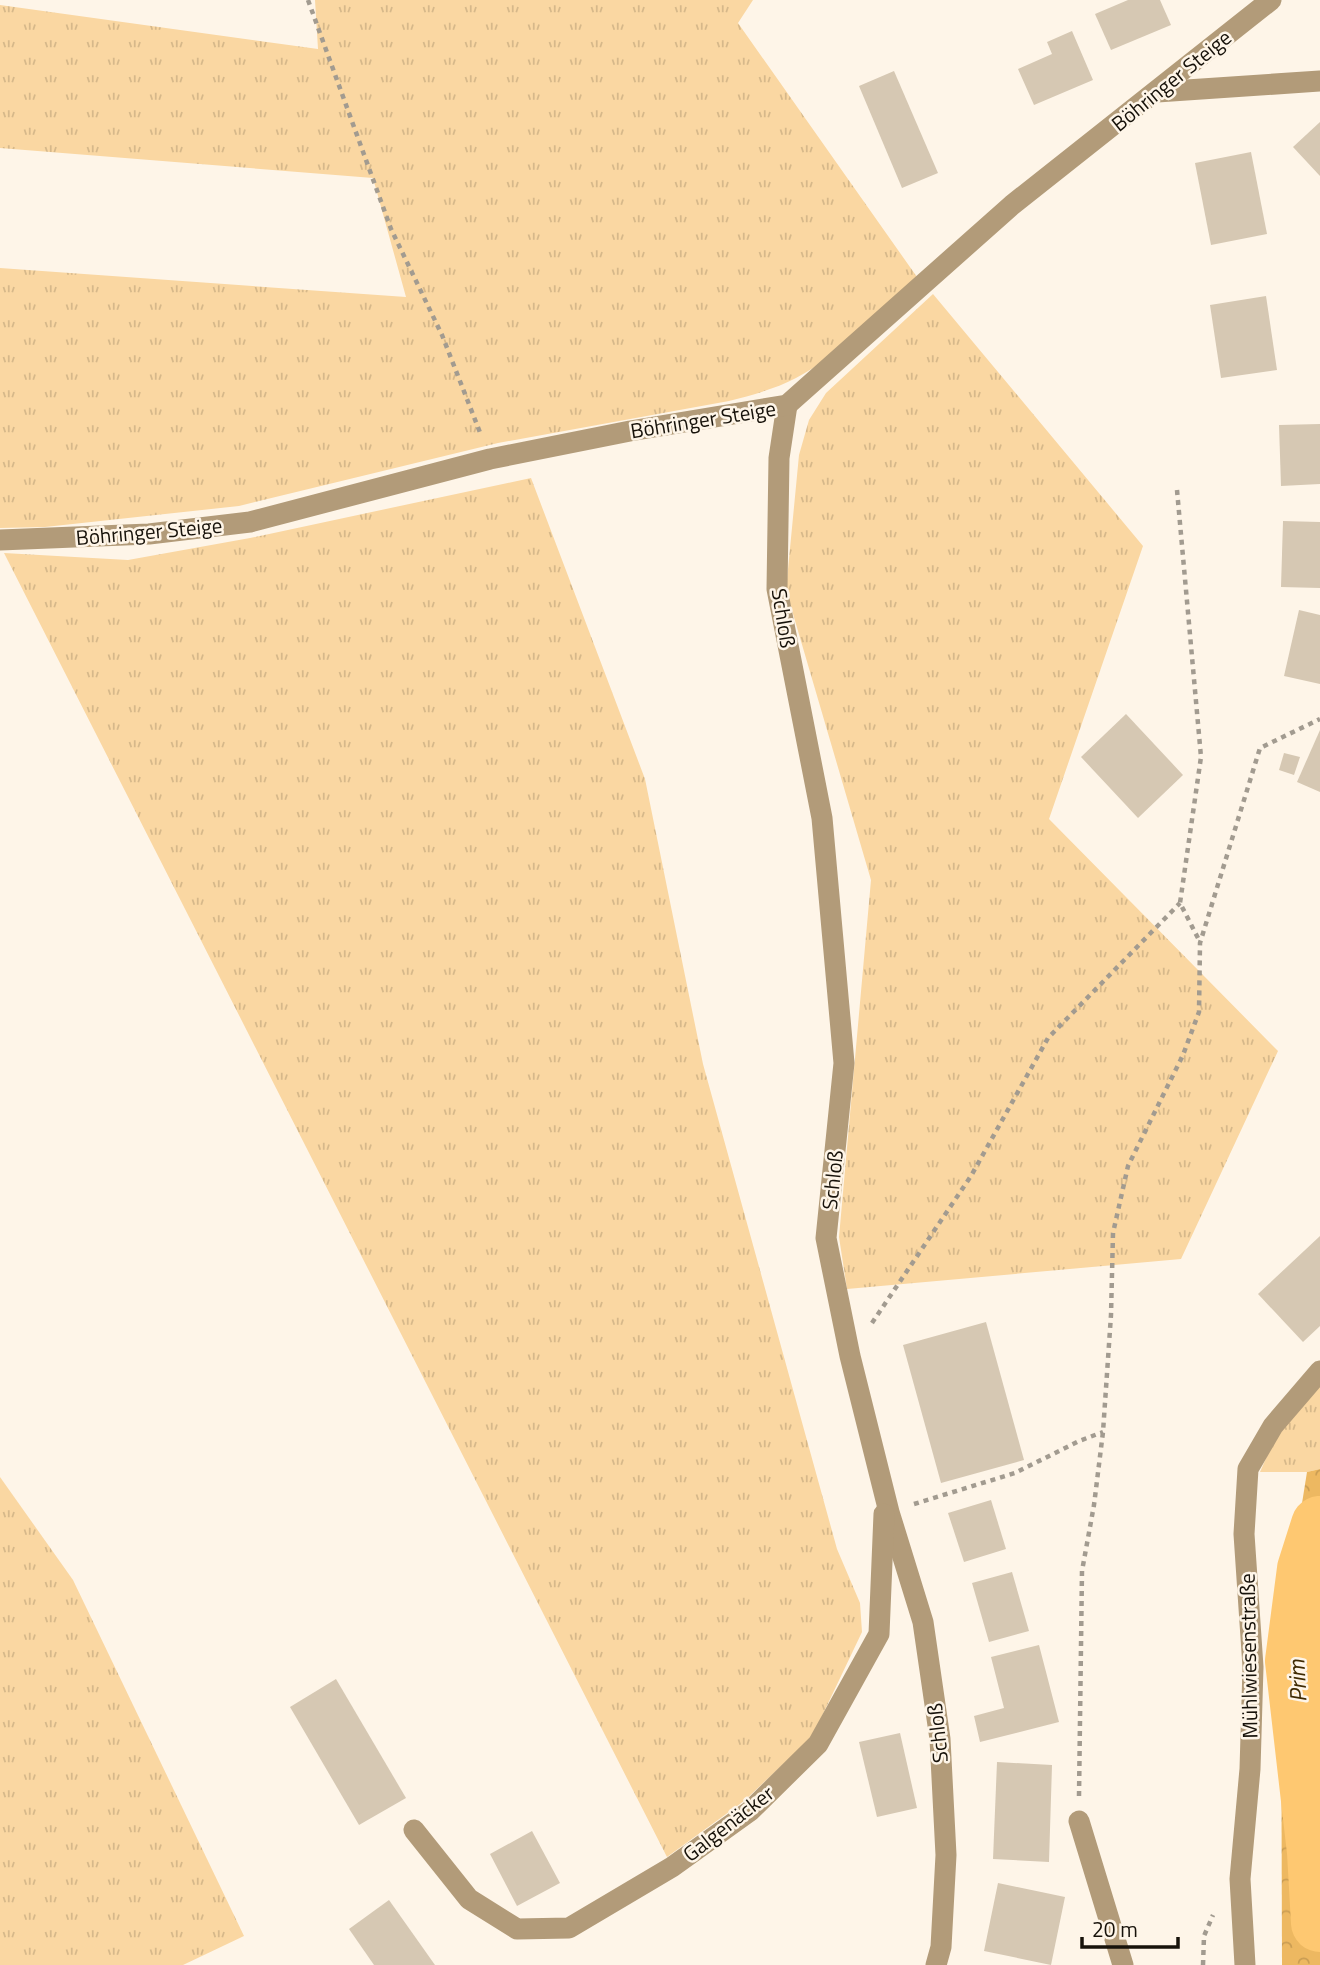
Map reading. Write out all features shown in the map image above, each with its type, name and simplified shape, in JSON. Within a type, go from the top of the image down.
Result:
[{"type":"street","name":"Böhringer Steige","points":[[0,540],[149,534],[250,522],[490,459],[630,430],[788,405],[1012,205],[1271,0]]},
{"type":"street","points":[[1157,92],[1320,81]]},
{"type":"street","name":"Schloß","points":[[788,405],[779,458],[777,589],[822,818],[844,1063],[827,1238],[850,1356],[887,1501],[923,1622],[940,1739],[946,1854],[938,1956],[953,1965]]},
{"type":"street","name":"Mühlwiesenstraße","points":[[1245,1965],[1240,1879],[1250,1769],[1253,1667],[1244,1534],[1248,1469],[1273,1426],[1320,1371]]},
{"type":"street","name":"Galgenäcker","points":[[414,1830],[469,1899],[517,1929],[569,1928],[672,1867],[750,1811],[818,1744],[879,1633],[887,1501]]},
{"type":"street","points":[[1079,1821],[1123,1965]]},
{"type":"path","points":[[308,0],[391,229],[442,335],[490,459]]},
{"type":"path","points":[[1177,490],[1201,757],[1180,903],[1200,943]]},
{"type":"path","points":[[1079,1821],[1082,1571],[1103,1432],[1111,1315],[1113,1233],[1128,1166],[1183,1055],[1199,1013],[1200,943],[1260,748],[1320,719]]},
{"type":"path","points":[[850,1356],[971,1176],[1048,1038],[1180,903]]},
{"type":"path","points":[[887,1501],[1015,1473],[1103,1432]]},
{"type":"green space","points":[[315,0],[753,0],[738,23],[917,277],[860,331],[813,368],[780,385],[729,401],[498,443],[239,506],[45,527],[0,528],[0,268],[406,297],[373,178],[0,148],[0,5],[318,49]]},
{"type":"green space","points":[[933,294],[1143,546],[1049,819],[1278,1051],[1181,1259],[847,1289],[839,1237],[871,880],[786,590],[799,455],[809,420],[826,393]]},
{"type":"green space","points":[[531,478],[645,779],[703,1064],[837,1549],[860,1603],[862,1632],[812,1737],[744,1801],[667,1857],[4,553],[128,560],[250,538]]},
{"type":"green space","points":[[1320,1386],[1320,1469],[1307,1472],[1260,1472],[1278,1431]]},
{"type":"green space","points":[[1320,1469],[1320,1965],[1282,1965],[1281,1635],[1307,1472]]},
{"type":"green space","points":[[0,1477],[73,1580],[244,1936],[183,1965],[0,1965]]},
{"type":"building","points":[[1128,0],[1160,0],[1171,25],[1111,50],[1095,14]]},
{"type":"building","points":[[1072,31],[1093,80],[1034,105],[1018,69],[1052,54],[1047,42]]},
{"type":"building","points":[[894,71],[938,173],[902,188],[859,86]]},
{"type":"building","points":[[1320,122],[1320,176],[1293,147]]},
{"type":"building","points":[[1251,152],[1267,234],[1211,245],[1195,163]]},
{"type":"building","points":[[1266,296],[1277,370],[1221,378],[1210,305]]},
{"type":"building","points":[[1320,424],[1320,484],[1281,486],[1279,425]]},
{"type":"building","points":[[1283,521],[1320,522],[1320,588],[1281,587]]},
{"type":"building","points":[[1299,610],[1320,615],[1320,684],[1284,676]]},
{"type":"building","points":[[1126,714],[1183,775],[1138,818],[1081,757]]},
{"type":"building","points":[[1320,730],[1320,792],[1297,782]]},
{"type":"building","points":[[1284,753],[1300,757],[1294,775],[1279,770]]},
{"type":"building","points":[[1320,1236],[1320,1326],[1303,1342],[1258,1294]]},
{"type":"building","points":[[986,1322],[1024,1460],[941,1483],[903,1345]]},
{"type":"building","points":[[991,1500],[1006,1549],[964,1562],[948,1513]]},
{"type":"building","points":[[1012,1572],[1029,1631],[989,1642],[972,1583]]},
{"type":"building","points":[[1039,1645],[1059,1722],[980,1742],[974,1716],[1004,1708],[991,1657]]},
{"type":"building","points":[[336,1679],[406,1798],[359,1825],[290,1707]]},
{"type":"building","points":[[900,1733],[917,1808],[877,1817],[859,1742]]},
{"type":"building","points":[[997,1762],[1052,1765],[1049,1862],[993,1859]]},
{"type":"building","points":[[532,1831],[560,1883],[517,1906],[490,1854]]},
{"type":"building","points":[[998,1883],[1065,1897],[1051,1965],[984,1951]]},
{"type":"building","points":[[389,1900],[435,1965],[374,1965],[349,1929]]},
{"type":"waterway","name":"Prim","points":[[1320,1525],[1306,1569],[1294,1661],[1316,1852],[1320,1923]]}]
